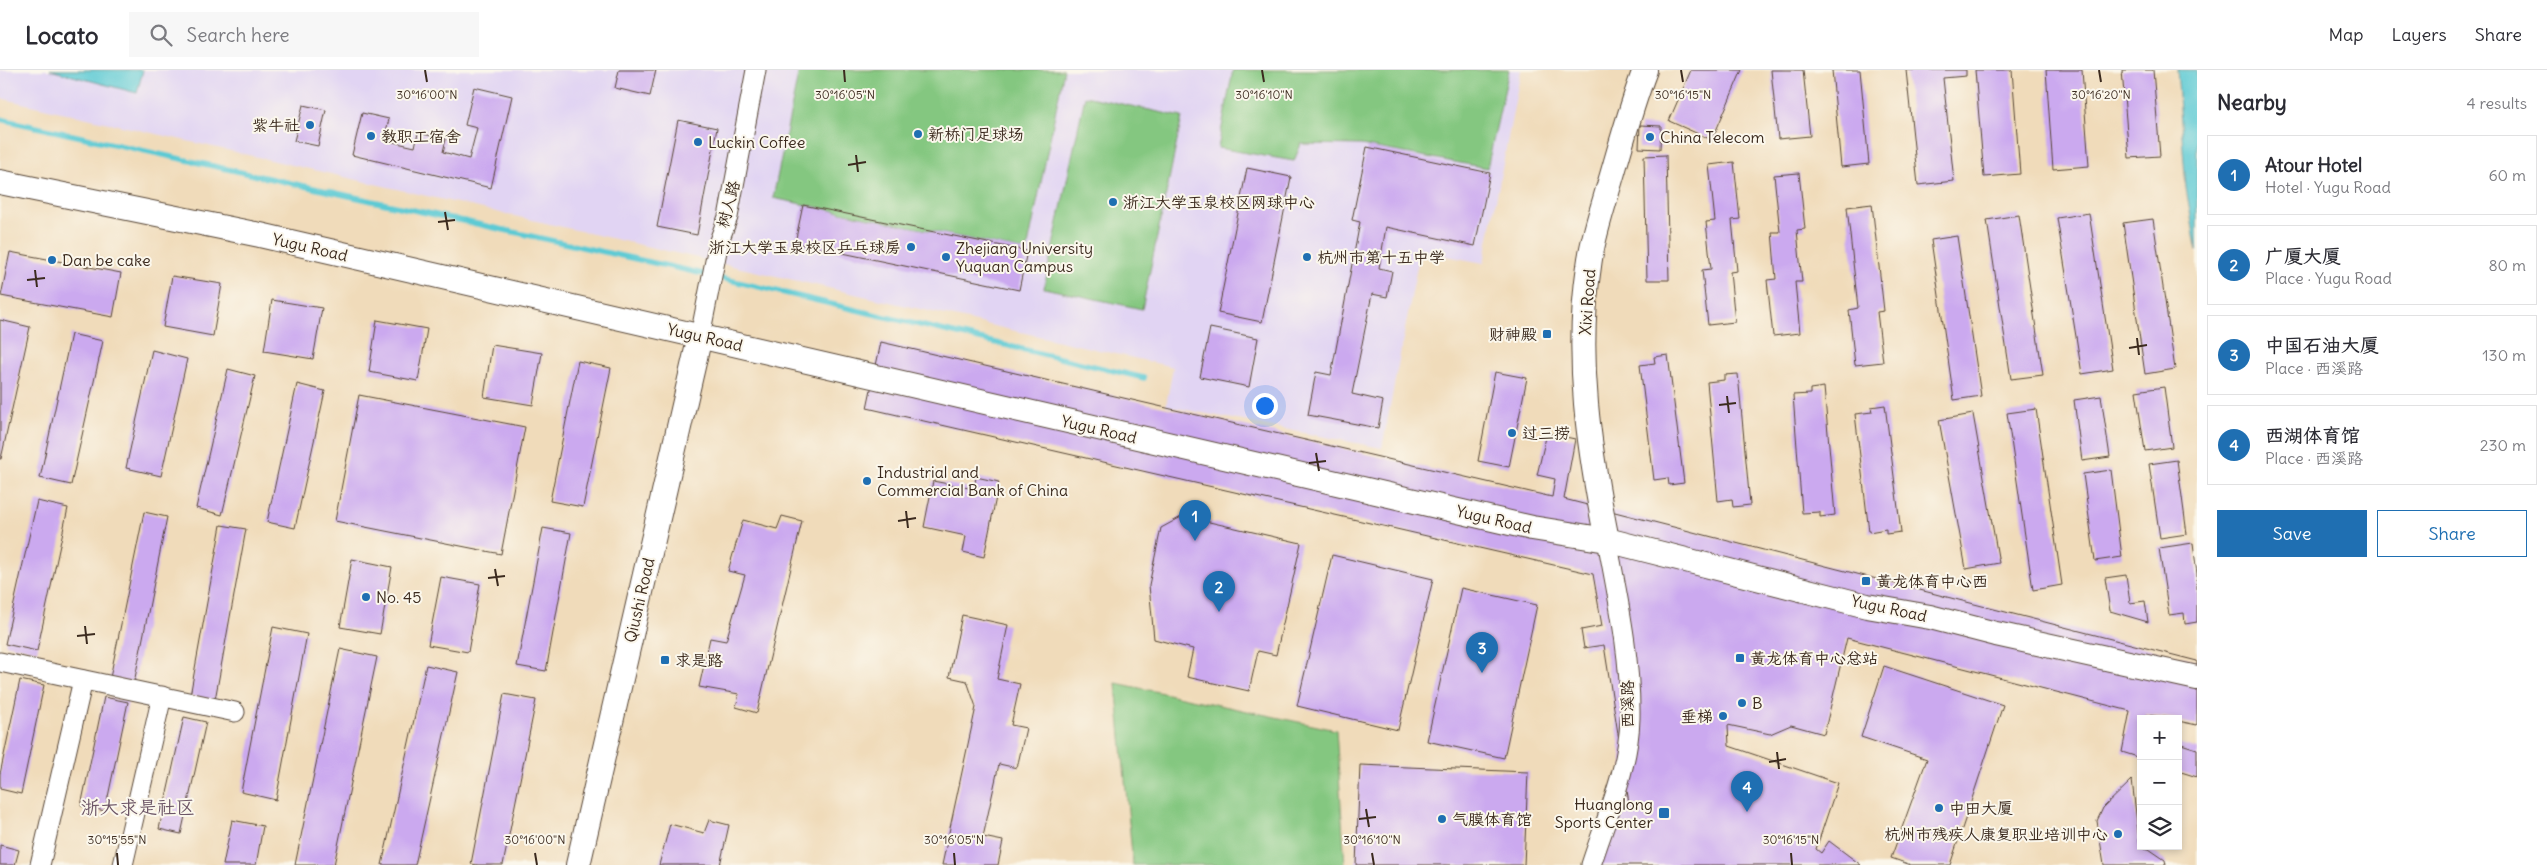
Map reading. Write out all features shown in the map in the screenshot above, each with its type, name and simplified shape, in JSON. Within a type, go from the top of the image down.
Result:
[{"type":"main road","name":"Xixi Road","points":[[1607,540],[1594,475],[1585,401],[1585,310],[1589,265],[1630,108],[1645,70]]},
{"type":"main road","name":"Yugu Road","points":[[0,182],[260,235],[1532,528],[1607,540],[1767,579],[1866,606],[1930,617],[1996,634],[2197,678]]},
{"type":"main road","name":"Qiushi Road","points":[[578,865],[700,336]]},
{"type":"street","name":"树人路","points":[[720,235],[720,217],[746,70]]},
{"type":"street","name":"树人路","points":[[720,235],[728,217],[756,70]]},
{"type":"street","points":[[700,336],[720,235]]},
{"type":"street","name":"西溪路","points":[[1591,865],[1619,778],[1630,719],[1626,644],[1607,540]]},
{"type":"street","points":[[0,662],[235,712]]},
{"type":"street","points":[[40,865],[82,680]]},
{"type":"street","points":[[123,865],[162,696]]},
{"type":"shaded area","name":"Zhejiang University Yuquan Campus","points":[[0,70],[1521,70],[1484,263],[1420,251],[1382,448],[1166,406],[1173,367],[0,98]]},
{"type":"green space","name":"新桥门足球场","points":[[799,70],[1064,70],[1027,251],[773,198]]},
{"type":"green space","points":[[1233,70],[1509,70],[1487,168],[1361,145],[1301,144],[1294,161],[1218,148]]},
{"type":"green space","name":"浙江大学玉泉校区网球中心","points":[[1085,96],[1182,117],[1142,309],[1044,288]]},
{"type":"green space","points":[[1116,683],[1336,730],[1345,865],[1133,865]]},
{"type":"water","points":[[50,70],[143,70],[137,93]]},
{"type":"water","points":[[2177,70],[2197,70],[2197,252],[2186,188]]},
{"type":"building","points":[[619,70],[656,70],[650,96],[615,88]]},
{"type":"building","points":[[1691,70],[1742,70],[1712,140],[1669,121]]},
{"type":"building","points":[[1771,70],[1803,70],[1810,136],[1778,139]]},
{"type":"building","points":[[1832,70],[1860,70],[1869,164],[1841,167]]},
{"type":"building","points":[[1906,70],[1966,70],[1966,76],[1943,78],[1954,181],[1918,185]]},
{"type":"building","points":[[1975,70],[2012,70],[2020,174],[1984,177]]},
{"type":"building","points":[[2046,70],[2082,70],[2089,166],[2053,169]]},
{"type":"building","points":[[2122,70],[2153,70],[2160,156],[2129,158]]},
{"type":"building","name":"教职工宿舍","points":[[474,87],[512,96],[491,188],[352,155],[362,113],[389,119],[384,140],[415,147],[418,133],[446,139],[443,152],[469,159],[477,128],[465,125]]},
{"type":"building","name":"紫牛社","points":[[303,105],[326,110],[318,146],[294,141]]},
{"type":"building","points":[[678,120],[717,128],[697,235],[657,227]]},
{"type":"building","name":"China Telecom","points":[[1640,125],[1661,126],[1660,149],[1639,148]]},
{"type":"building","points":[[1367,147],[1490,173],[1475,246],[1386,227],[1379,268],[1392,271],[1387,297],[1372,294],[1352,394],[1383,401],[1378,428],[1308,415],[1316,372],[1331,375],[1360,222],[1352,220]]},
{"type":"building","points":[[1666,155],[1669,280],[1647,280],[1644,156]]},
{"type":"building","points":[[1734,162],[1740,219],[1732,220],[1737,271],[1730,272],[1735,322],[1708,325],[1702,270],[1711,269],[1706,222],[1715,221],[1709,165]]},
{"type":"building","points":[[1247,168],[1291,177],[1262,322],[1218,313]]},
{"type":"building","points":[[1799,173],[1805,229],[1797,230],[1802,282],[1795,282],[1800,333],[1773,336],[1767,280],[1776,279],[1772,232],[1780,232],[1774,175]]},
{"type":"building","points":[[1872,204],[1884,311],[1877,312],[1883,362],[1855,365],[1849,310],[1858,308],[1847,207]]},
{"type":"building","name":"浙江大学玉泉校区乒乓球房","points":[[803,205],[1027,251],[1019,290],[795,243]]},
{"type":"building","points":[[2089,213],[2113,369],[2082,374],[2057,218]]},
{"type":"building","points":[[2019,215],[2043,375],[2011,379],[1987,220]]},
{"type":"building","points":[[2153,219],[2175,369],[2145,374],[2123,223]]},
{"type":"building","points":[[1957,236],[1981,396],[1954,400],[1931,240]]},
{"type":"building","points":[[10,252],[121,273],[113,317],[1,296]]},
{"type":"building","points":[[172,276],[222,284],[213,336],[163,327]]},
{"type":"building","points":[[272,300],[322,308],[313,359],[264,351]]},
{"type":"building","points":[[0,320],[30,327],[1,459],[0,459]]},
{"type":"building","points":[[377,320],[427,329],[418,381],[369,372]]},
{"type":"building","points":[[1210,328],[1258,338],[1249,387],[1200,377]]},
{"type":"building","points":[[71,334],[103,341],[71,485],[40,478]]},
{"type":"building","name":"Huanglong Sports Center","points":[[881,342],[1552,497],[1555,479],[1537,475],[1547,433],[1575,439],[1564,499],[2197,661],[2197,725],[2182,722],[2182,715],[2137,715],[2137,757],[2122,752],[2130,711],[1847,638],[1824,734],[1791,725],[1770,734],[1728,725],[1729,746],[1838,783],[1816,849],[1821,853],[1829,841],[1861,865],[1600,865],[1617,804],[1629,803],[1604,645],[1584,648],[1581,630],[1602,626],[1593,574],[867,408]]},
{"type":"building","points":[[492,345],[542,353],[533,405],[484,397]]},
{"type":"building","points":[[152,350],[187,359],[161,476],[126,468]]},
{"type":"building","points":[[1668,355],[1684,483],[1669,485],[1668,478],[1654,480],[1640,365],[1655,363],[1654,357]]},
{"type":"building","points":[[578,361],[611,368],[583,507],[550,501]]},
{"type":"building","points":[[228,369],[255,376],[222,515],[196,508]]},
{"type":"building","points":[[1495,372],[1527,378],[1509,467],[1478,461]]},
{"type":"building","points":[[1738,374],[1750,505],[1733,507],[1732,499],[1718,501],[1707,382],[1724,380],[1724,375]]},
{"type":"building","points":[[297,384],[325,391],[295,528],[267,522]]},
{"type":"building","points":[[1824,387],[1835,515],[1820,517],[1820,512],[1802,513],[1793,395],[1810,394],[1810,389]]},
{"type":"building","points":[[2164,387],[2172,447],[2145,451],[2136,391]]},
{"type":"building","points":[[359,395],[525,427],[501,554],[335,521]]},
{"type":"building","points":[[2101,396],[2110,457],[2082,461],[2074,400]]},
{"type":"building","points":[[1885,405],[1901,532],[1886,534],[1886,529],[1869,532],[1855,414],[1872,412],[1871,407]]},
{"type":"building","points":[[2036,409],[2062,585],[2033,590],[2007,413]]},
{"type":"building","points":[[1973,414],[1999,563],[1966,569],[1939,420]]},
{"type":"building","points":[[2177,460],[2187,534],[2160,538],[2149,464]]},
{"type":"building","points":[[2111,470],[2122,557],[2095,561],[2083,474]]},
{"type":"building","points":[[976,477],[999,482],[984,557],[963,552],[966,536],[924,527],[933,481],[974,489]]},
{"type":"building","points":[[37,501],[68,508],[37,651],[5,644]]},
{"type":"building","points":[[144,512],[167,517],[134,683],[110,678]]},
{"type":"building","points":[[782,516],[802,521],[757,713],[736,707],[739,694],[699,687],[710,638],[726,641],[745,575],[728,571],[743,520],[777,529]]},
{"type":"building","points":[[1183,516],[1301,543],[1276,655],[1258,651],[1249,691],[1187,677],[1193,649],[1154,639],[1149,585],[1161,528]]},
{"type":"building","points":[[221,525],[246,529],[215,700],[190,696]]},
{"type":"building","points":[[543,528],[571,533],[546,671],[517,666]]},
{"type":"building","points":[[2193,543],[2197,574],[2197,622],[2185,624],[2184,613],[2169,615],[2159,548]]},
{"type":"building","points":[[1332,555],[1433,579],[1398,730],[1297,706]]},
{"type":"building","name":"No. 45","points":[[352,559],[392,567],[380,634],[340,627]]},
{"type":"building","points":[[2126,575],[2130,603],[2145,601],[2148,622],[2110,611],[2105,578]]},
{"type":"building","points":[[441,577],[480,584],[468,652],[428,645]]},
{"type":"building","points":[[1461,588],[1537,605],[1504,758],[1427,741]]},
{"type":"building","points":[[962,615],[1008,625],[997,679],[1020,684],[1011,725],[1026,728],[1017,768],[999,764],[983,837],[1003,841],[998,865],[942,865],[976,707],[967,681],[949,677]]},
{"type":"building","points":[[273,627],[307,634],[276,800],[241,792]]},
{"type":"building","points":[[340,649],[377,657],[334,865],[295,865]]},
{"type":"building","points":[[426,665],[458,672],[415,865],[382,865]]},
{"type":"building","points":[[1884,666],[2003,705],[1950,865],[1911,865],[1891,858],[1927,759],[1861,737]]},
{"type":"building","points":[[20,680],[44,685],[21,794],[0,789],[0,774]]},
{"type":"building","points":[[504,694],[536,700],[503,865],[471,864]]},
{"type":"building","points":[[104,697],[128,702],[105,811],[81,806]]},
{"type":"building","points":[[184,717],[206,722],[181,834],[159,829]]},
{"type":"building","points":[[2182,744],[2197,749],[2197,777],[2182,772]]},
{"type":"building","name":"气膜体育馆","points":[[1360,765],[1528,772],[1524,865],[1356,865]]},
{"type":"building","name":"杭州市残疾人康复职业培训中心","points":[[2132,780],[2137,822],[2137,850],[2150,850],[2165,860],[2166,865],[2104,865],[2097,821],[2103,808]]},
{"type":"building","points":[[232,820],[263,826],[256,865],[223,865]]},
{"type":"building","points":[[709,820],[729,825],[720,865],[659,865],[670,824],[704,833]]},
{"type":"building","points":[[0,845],[19,850],[15,865],[0,865]]},
{"type":"waterway","points":[[0,119],[704,274],[1144,378]]},
{"type":"place","name":"紫牛社","points":[[310,125]]},
{"type":"place","name":"新桥门足球场","points":[[918,134]]},
{"type":"place","name":"教职工宿舍","points":[[371,136]]},
{"type":"place","name":"China Telecom","points":[[1650,137]]},
{"type":"place","name":"Luckin Coffee","points":[[698,142]]},
{"type":"place","name":"浙江大学玉泉校区网球中心","points":[[1113,202]]},
{"type":"place","name":"浙江大学玉泉校区乒乓球房","points":[[911,247]]},
{"type":"place","name":"Zhejiang University Yuquan Campus","points":[[946,257]]},
{"type":"place","name":"杭州市第十五中学","points":[[1307,257]]},
{"type":"place","name":"Dan be cake","points":[[52,260]]},
{"type":"place","name":"财神殿","points":[[1547,334]]},
{"type":"place","name":"过三捞","points":[[1512,433]]},
{"type":"place","name":"Industrial and Commercial Bank of China","points":[[867,481]]},
{"type":"place","name":"Atour Hotel","points":[[1195,541]]},
{"type":"place","name":"黄龙体育中心西","points":[[1866,581]]},
{"type":"place","name":"No. 45","points":[[366,597]]},
{"type":"place","name":"广厦大厦","points":[[1219,612]]},
{"type":"place","name":"黄龙体育中心总站","points":[[1740,658]]},
{"type":"place","name":"求是路","points":[[665,660]]},
{"type":"place","name":"中国石油大厦","points":[[1482,673]]},
{"type":"place","name":"B","points":[[1742,703]]},
{"type":"place","name":"垂梯","points":[[1723,716]]},
{"type":"place","name":"中田大厦","points":[[1939,808]]},
{"type":"place","name":"西湖体育馆","points":[[1747,812]]},
{"type":"place","name":"Huanglong Sports Center","points":[[1664,813]]},
{"type":"place","name":"气膜体育馆","points":[[1442,819]]},
{"type":"place","name":"杭州市残疾人康复职业培训中心","points":[[2118,834]]},
{"type":"district","name":"浙大求是社区","points":[[138,807]]}]
